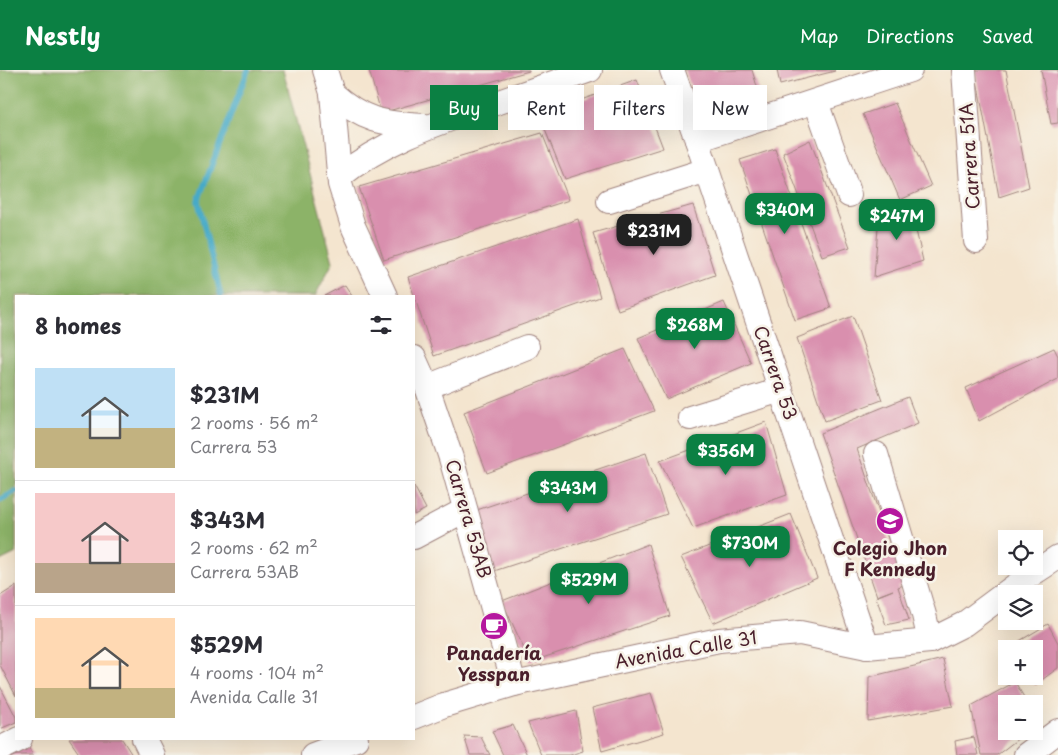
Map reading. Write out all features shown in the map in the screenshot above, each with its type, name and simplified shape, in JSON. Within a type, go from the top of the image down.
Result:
[{"type":"street","points":[[325,70],[332,93],[339,177],[353,226],[385,295]]},
{"type":"street","points":[[498,102],[590,70]]},
{"type":"street","name":"Carrera 53","points":[[672,70],[867,647]]},
{"type":"street","points":[[697,140],[910,70]]},
{"type":"street","name":"Carrera 51A","points":[[964,70],[976,241]]},
{"type":"street","points":[[332,93],[348,107],[366,118],[396,125],[430,126]]},
{"type":"street","points":[[816,102],[849,196]]},
{"type":"street","points":[[339,177],[358,162],[385,146],[430,126]]},
{"type":"street","points":[[609,201],[707,170]]},
{"type":"street","points":[[427,387],[526,347]]},
{"type":"street","name":"Carrera 53AB","points":[[415,360],[427,387],[451,458],[514,684]]},
{"type":"street","points":[[690,418],[781,390]]},
{"type":"street","points":[[876,454],[930,640]]},
{"type":"street","points":[[415,535],[465,510]]},
{"type":"street","name":"Avenida Calle 31","points":[[415,717],[444,705],[514,684],[719,640],[800,633],[867,647],[930,640],[964,624],[1058,557]]},
{"type":"street","points":[[1026,755],[1058,731]]},
{"type":"street","points":[[0,749],[18,740]]},
{"type":"street","points":[[144,740],[152,755]]},
{"type":"street","points":[[313,755],[353,740]]},
{"type":"green space","points":[[0,70],[283,70],[333,262],[316,295],[15,295],[15,554],[0,561]]},
{"type":"building","points":[[369,70],[529,70],[480,85],[430,85],[430,99],[381,113]]},
{"type":"building","points":[[685,70],[752,70],[757,85],[693,85],[693,94]]},
{"type":"building","points":[[777,70],[834,70],[835,71],[780,85]]},
{"type":"building","points":[[975,70],[1006,70],[1029,187],[999,197]]},
{"type":"building","points":[[1041,70],[1058,70],[1058,123],[1051,124]]},
{"type":"building","points":[[637,80],[639,85],[623,85]]},
{"type":"building","points":[[594,95],[594,130],[656,130],[663,148],[565,179],[545,130],[584,130],[584,99]]},
{"type":"building","points":[[895,103],[931,186],[900,200],[863,114]]},
{"type":"building","points":[[542,133],[569,200],[384,260],[359,187]]},
{"type":"building","points":[[810,140],[850,247],[822,256],[783,153]]},
{"type":"building","points":[[775,149],[831,308],[795,320],[740,160]]},
{"type":"building","points":[[910,204],[923,261],[874,277],[879,215]]},
{"type":"building","points":[[693,205],[715,275],[618,310],[593,233]]},
{"type":"building","points":[[578,219],[600,297],[434,356],[408,277]]},
{"type":"building","points":[[345,285],[351,295],[326,295]]},
{"type":"building","points":[[724,302],[751,363],[666,399],[638,338]]},
{"type":"building","points":[[853,316],[882,400],[825,421],[797,338]]},
{"type":"building","points":[[1054,348],[1058,356],[1058,379],[979,421],[966,388]]},
{"type":"building","points":[[625,349],[654,411],[487,473],[464,412]]},
{"type":"building","points":[[908,397],[918,423],[857,449],[904,585],[898,587],[909,620],[886,625],[876,597],[893,590],[877,596],[820,433]]},
{"type":"building","points":[[766,422],[787,495],[693,528],[660,461]]},
{"type":"building","points":[[646,453],[667,514],[491,572],[468,513]]},
{"type":"building","points":[[415,488],[426,509],[415,514]]},
{"type":"building","points":[[791,514],[817,578],[713,623],[681,557]]},
{"type":"building","points":[[648,544],[670,616],[530,662],[502,601]]},
{"type":"building","points":[[15,587],[15,694],[0,665],[0,596]]},
{"type":"building","points":[[1048,624],[1058,643],[1058,668],[1043,679],[1043,640],[1021,640],[1038,630],[1043,630],[1043,627]]},
{"type":"building","points":[[943,659],[953,706],[868,721],[869,677]]},
{"type":"building","points":[[1010,685],[1017,685],[1023,695],[998,695],[998,740],[1016,740],[997,755],[981,755],[971,706]]},
{"type":"building","points":[[0,686],[15,715],[15,722],[0,729]]},
{"type":"building","points":[[651,693],[664,733],[602,751],[592,708]]},
{"type":"building","points":[[576,711],[583,751],[570,755],[541,755],[528,723]]},
{"type":"building","points":[[513,725],[527,755],[503,755],[492,731]]},
{"type":"building","points":[[464,736],[481,737],[490,755],[470,755]]},
{"type":"building","points":[[974,737],[978,755],[957,755],[955,741]]},
{"type":"building","points":[[70,740],[123,740],[132,755],[80,755]]},
{"type":"building","points":[[28,746],[33,755],[2,755]]},
{"type":"waterway","points":[[221,295],[198,201],[248,70]]},
{"type":"waterway","points":[[0,500],[15,492]]},
{"type":"place","name":"Colegio Jhon F Kennedy","points":[[890,521]]},
{"type":"place","name":"Panadería Yesspan","points":[[494,626]]}]
